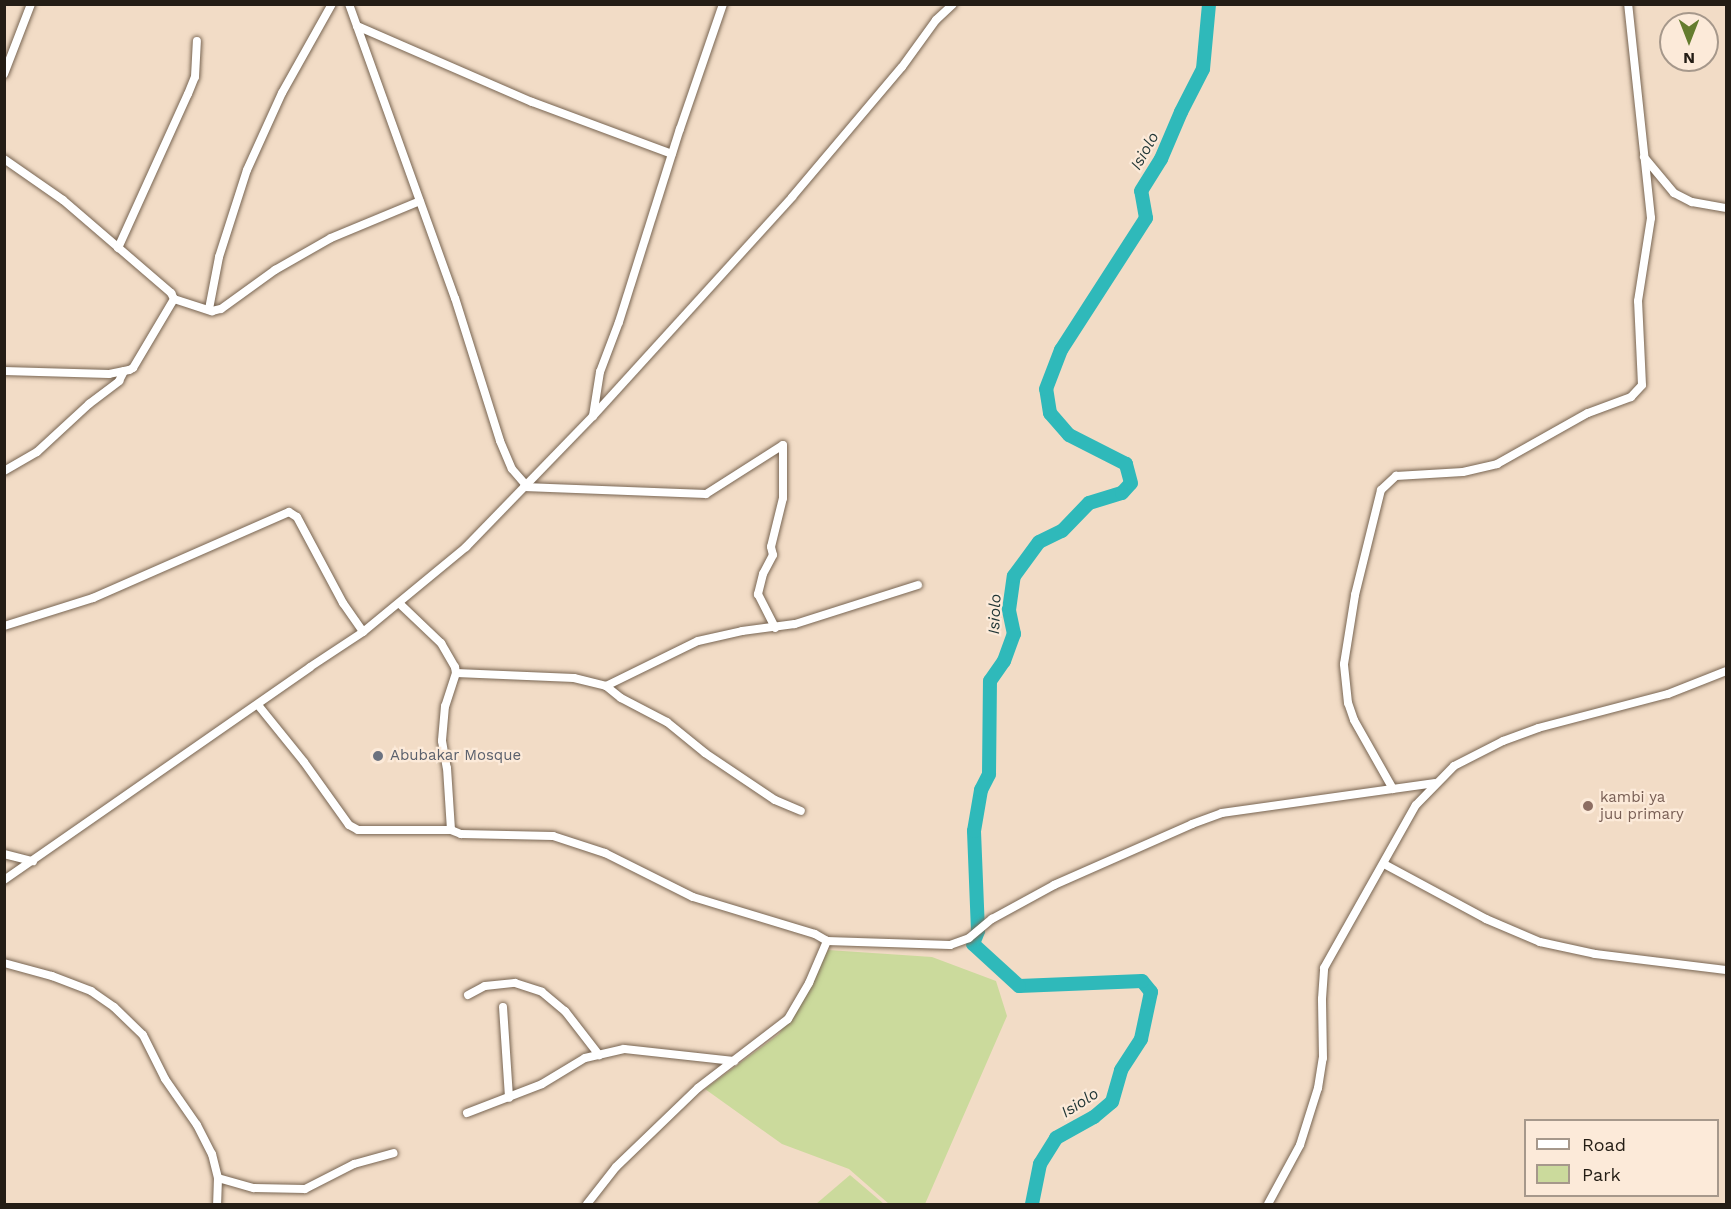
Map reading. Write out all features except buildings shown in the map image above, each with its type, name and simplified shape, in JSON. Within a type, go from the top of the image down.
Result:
[{"type":"street","points":[[4,74],[31,4]]},
{"type":"street","points":[[209,309],[219,257],[247,170],[282,93],[332,4]]},
{"type":"street","points":[[349,4],[455,298],[500,441],[512,469],[525,486]]},
{"type":"street","points":[[594,416],[600,372],[619,322],[672,154],[723,4]]},
{"type":"street","points":[[4,880],[363,632],[466,548],[594,416],[792,196],[902,67],[936,20],[953,4]]},
{"type":"street","points":[[1393,789],[1354,720],[1345,689],[1347,635],[1378,496],[1384,485],[1396,476],[1463,472],[1497,464],[1588,413],[1620,402],[1638,392],[1642,385],[1638,301],[1651,218],[1628,4]]},
{"type":"street","points":[[357,26],[532,102],[672,154]]},
{"type":"street","points":[[118,248],[195,77],[197,42]]},
{"type":"street","points":[[1644,157],[1662,176],[1674,194],[1692,202],[1726,208]]},
{"type":"street","points":[[4,159],[63,200],[171,293],[174,299],[209,309],[221,309],[276,270],[331,238],[420,201]]},
{"type":"street","points":[[4,371],[109,374],[133,368],[174,299]]},
{"type":"street","points":[[4,471],[37,452],[88,404],[119,381],[124,371]]},
{"type":"street","points":[[525,486],[706,494],[783,445],[783,498],[771,547],[773,555],[763,574],[759,594],[775,627]]},
{"type":"street","points":[[4,626],[93,598],[289,512],[297,517],[338,594],[363,632]]},
{"type":"street","points":[[606,686],[698,641],[742,631],[775,627],[844,610],[918,585]]},
{"type":"street","points":[[400,604],[441,643],[452,660],[456,674],[445,706],[442,741],[447,768],[451,830]]},
{"type":"street","points":[[1268,1204],[1300,1145],[1318,1088],[1323,1058],[1324,968],[1416,805],[1454,766],[1503,741],[1538,728],[1668,694],[1726,671]]},
{"type":"street","points":[[456,674],[574,678],[606,686],[621,698],[675,727],[705,753],[775,800],[801,812]]},
{"type":"street","points":[[258,705],[304,762],[349,825],[366,832],[451,830],[461,834],[553,836],[605,853],[693,897],[815,934],[827,941],[950,945],[969,938],[992,919],[1054,885],[1192,824],[1245,808],[1316,801],[1435,783]]},
{"type":"street","points":[[4,854],[33,861]]},
{"type":"street","points":[[1384,864],[1486,919],[1540,942],[1595,954],[1726,970]]},
{"type":"street","points":[[587,1204],[599,1186],[631,1152],[698,1088],[788,1019],[809,983],[827,941]]},
{"type":"street","points":[[4,963],[52,976],[91,992],[137,1028],[148,1042],[165,1080],[205,1138],[218,1178],[217,1204]]},
{"type":"street","points":[[468,995],[484,986],[515,983],[542,992],[565,1011],[599,1055]]},
{"type":"street","points":[[503,1007],[509,1098]]},
{"type":"street","points":[[467,1113],[542,1084],[585,1058],[624,1049],[734,1061]]},
{"type":"street","points":[[218,1178],[254,1188],[304,1189],[354,1164],[394,1153]]},
{"type":"green space","points":[[828,950],[932,957],[996,981],[1007,1016],[925,1204],[889,1204],[849,1169],[782,1144],[705,1089],[779,1034],[806,993]]},
{"type":"green space","points":[[850,1175],[884,1204],[816,1204]]},
{"type":"waterway","name":"Isiolo","points":[[1032,1204],[1040,1164],[1056,1138],[1094,1117],[1112,1102],[1121,1070],[1141,1039],[1151,992],[1142,981],[1019,986],[973,944],[978,931],[974,831],[981,790],[989,774],[990,681],[1004,661],[1014,634],[1009,610],[1014,576],[1039,542],[1062,531],[1089,503],[1122,493],[1131,483],[1126,464],[1069,435],[1050,413],[1046,389],[1061,350],[1146,218],[1141,191],[1161,159],[1203,69],[1209,4]]},
{"type":"place","name":"Abubakar Mosque","points":[[378,756]]},
{"type":"place","name":"kambi ya juu primary","points":[[1588,806]]}]
